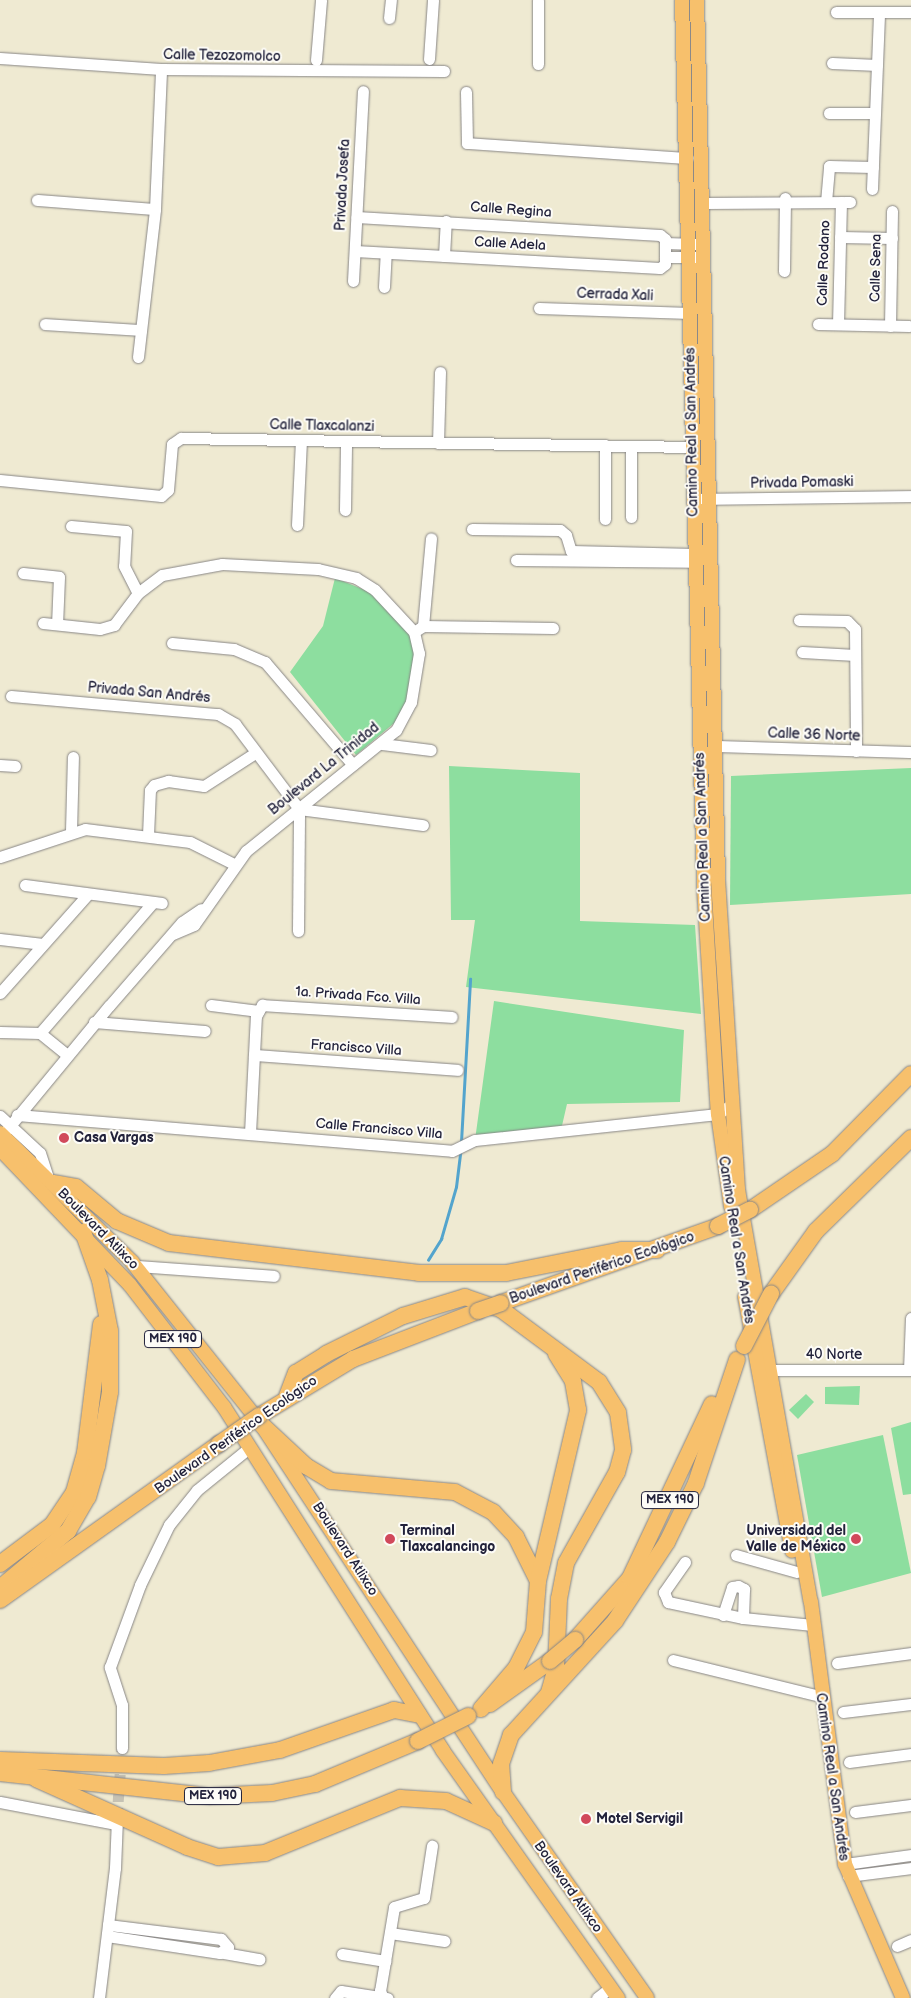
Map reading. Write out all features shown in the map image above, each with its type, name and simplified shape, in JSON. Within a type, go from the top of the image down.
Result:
[{"type":"highway","name":"Boulevard Periférico Ecológico","points":[[0,1600],[287,1396],[353,1359],[478,1311],[658,1250],[718,1226],[750,1210],[832,1154],[911,1074]]},
{"type":"highway","points":[[503,1792],[501,1764],[507,1742],[549,1692],[615,1621],[656,1562],[696,1483],[741,1353],[771,1294],[816,1231],[911,1138]]},
{"type":"highway","points":[[51,1182],[76,1187],[117,1221],[169,1243],[419,1273],[506,1273],[622,1250],[658,1250]]},
{"type":"highway","points":[[0,1564],[63,1512],[82,1468],[101,1333],[97,1289],[81,1230]]},
{"type":"highway","points":[[0,1588],[68,1532],[88,1496],[97,1466],[110,1392],[110,1331],[100,1280],[81,1230]]},
{"type":"highway","points":[[287,1396],[293,1378],[311,1362],[403,1316],[455,1299],[486,1302],[554,1349],[606,1390],[623,1433],[617,1472],[563,1572],[556,1668],[549,1692]]},
{"type":"highway","points":[[475,1713],[529,1646],[538,1581],[578,1410],[573,1381],[554,1349]]},
{"type":"highway","name":"MEX 190","points":[[0,1773],[36,1779],[210,1796],[272,1793],[316,1784],[418,1741],[475,1713],[550,1661],[575,1640],[630,1578],[741,1353]]},
{"type":"highway","points":[[261,1424],[306,1466],[331,1481],[444,1490],[477,1500],[516,1538],[538,1581]]},
{"type":"highway","points":[[0,1760],[68,1763],[209,1763],[287,1748],[394,1710],[419,1715]]},
{"type":"highway","points":[[68,1763],[210,1796]]},
{"type":"highway","points":[[36,1779],[187,1848],[218,1857],[264,1853],[383,1802],[410,1797],[446,1801],[494,1823]]},
{"type":"main road","name":"Camino Real a San Andrés","points":[[682,0],[696,622],[709,975],[718,1114],[797,1572],[809,1624]]},
{"type":"main road","name":"Camino Real a San Andrés","points":[[697,0],[704,200],[715,746],[723,971],[738,1190],[761,1370],[816,1664],[846,1870],[903,1998]]},
{"type":"main road","points":[[696,622],[712,622]]},
{"type":"main road","points":[[709,975],[723,971]]},
{"type":"main road","name":"Boulevard Atlixco","points":[[3,1136],[136,1266],[261,1424],[318,1507],[503,1792],[647,1998]]},
{"type":"main road","name":"Boulevard Atlixco","points":[[3,1136],[172,1338],[250,1447],[299,1519],[419,1715],[614,1993]]},
{"type":"main road","points":[[299,1519],[318,1507]]},
{"type":"street","points":[[316,60],[321,0]]},
{"type":"street","points":[[389,18],[391,0]]},
{"type":"street","points":[[429,59],[433,0]]},
{"type":"street","points":[[538,0],[538,64]]},
{"type":"street","points":[[836,12],[911,12]]},
{"type":"street","points":[[872,189],[879,12]]},
{"type":"street","name":"Calle Tezozomolco","points":[[0,58],[160,70],[444,71]]},
{"type":"street","points":[[832,63],[877,65]]},
{"type":"street","points":[[138,357],[155,209],[160,70]]},
{"type":"street","name":"Privada Josefa","points":[[353,281],[363,91]]},
{"type":"street","points":[[466,92],[468,143],[687,158]]},
{"type":"street","points":[[829,112],[875,113]]},
{"type":"street","points":[[704,200],[826,202],[829,166],[872,167]]},
{"type":"street","points":[[37,200],[155,209]]},
{"type":"street","points":[[784,271],[785,200]]},
{"type":"street","name":"Calle Rodano","points":[[826,202],[846,202],[840,237],[838,324]]},
{"type":"street","name":"Calle Sena","points":[[890,326],[892,210]]},
{"type":"street","name":"Calle Regina","points":[[357,217],[446,221],[664,240],[689,250]]},
{"type":"street","points":[[444,256],[446,221]]},
{"type":"street","points":[[840,237],[892,238]]},
{"type":"street","points":[[664,240],[664,262]]},
{"type":"street","points":[[689,250],[704,251]]},
{"type":"street","name":"Calle Adela","points":[[355,251],[444,256],[664,262],[689,250]]},
{"type":"street","points":[[384,286],[386,253]]},
{"type":"street","name":"Cerrada Xali","points":[[539,308],[690,313]]},
{"type":"street","points":[[45,324],[141,330]]},
{"type":"street","points":[[818,324],[909,326]]},
{"type":"street","points":[[438,443],[440,372]]},
{"type":"street","name":"Calle Tlaxcalanzi","points":[[0,480],[161,496],[168,490],[176,439],[692,447]]},
{"type":"street","points":[[297,525],[301,441]]},
{"type":"street","points":[[345,510],[346,442]]},
{"type":"street","points":[[605,445],[605,519]]},
{"type":"street","points":[[631,446],[631,517]]},
{"type":"street","name":"Privada Pomaski","points":[[694,499],[911,496]]},
{"type":"street","points":[[71,526],[126,531],[124,566],[138,593]]},
{"type":"street","points":[[472,529],[560,530],[571,552],[694,558]]},
{"type":"street","name":"Boulevard La Trinidad","points":[[3,1136],[17,1114],[66,1054],[173,934],[205,907],[246,851],[382,744],[396,730],[411,702],[418,653],[418,629],[431,538]]},
{"type":"street","points":[[516,560],[694,558]]},
{"type":"street","points":[[43,623],[100,630],[114,625],[138,593],[162,575],[182,569],[222,564],[318,569],[356,578],[376,590],[418,629],[553,628]]},
{"type":"street","points":[[23,573],[58,577],[57,624]]},
{"type":"street","points":[[799,620],[853,623],[856,751]]},
{"type":"street","points":[[172,643],[234,650],[265,662],[353,766]]},
{"type":"street","points":[[802,652],[855,655]]},
{"type":"street","name":"Privada San Andrés","points":[[11,696],[218,714],[236,724],[299,809]]},
{"type":"street","points":[[382,744],[430,750]]},
{"type":"street","name":"Calle 36 Norte","points":[[715,746],[911,752]]},
{"type":"street","points":[[148,835],[154,785],[168,781],[204,786],[256,753]]},
{"type":"street","points":[[71,831],[73,757]]},
{"type":"street","points":[[0,765],[15,766]]},
{"type":"street","points":[[298,932],[299,809],[423,826]]},
{"type":"street","points":[[0,857],[71,831],[148,835],[190,842],[236,865]]},
{"type":"street","points":[[24,885],[158,902],[40,1033]]},
{"type":"street","points":[[0,993],[88,894]]},
{"type":"street","points":[[0,939],[43,944]]},
{"type":"street","name":"1a. Privada Fco. Villa","points":[[211,1005],[452,1017]]},
{"type":"street","points":[[250,1133],[254,1055],[260,1008]]},
{"type":"street","points":[[94,1022],[206,1032]]},
{"type":"street","points":[[0,1032],[40,1033],[66,1054]]},
{"type":"street","name":"Francisco Villa","points":[[254,1055],[456,1070]]},
{"type":"street","name":"Calle Francisco Villa","points":[[17,1114],[452,1150],[476,1140],[718,1114],[732,1104]]},
{"type":"street","points":[[0,1116],[3,1136]]},
{"type":"street","points":[[136,1266],[274,1276]]},
{"type":"street","points":[[910,1370],[911,1318]]},
{"type":"street","name":"40 Norte","points":[[761,1370],[910,1370]]},
{"type":"street","points":[[122,1748],[122,1705],[110,1667],[140,1585],[169,1524],[197,1490],[250,1447]]},
{"type":"street","points":[[736,1555],[797,1572]]},
{"type":"street","points":[[684,1562],[663,1599],[723,1615],[809,1624]]},
{"type":"street","points":[[723,1615],[732,1587],[738,1586],[744,1589],[743,1618]]},
{"type":"street","points":[[837,1663],[911,1653]]},
{"type":"street","points":[[673,1660],[820,1696]]},
{"type":"street","points":[[843,1712],[911,1704]]},
{"type":"street","points":[[849,1762],[911,1754]]},
{"type":"street","points":[[0,1802],[116,1821],[108,1930],[99,1998]]},
{"type":"street","points":[[855,1812],[911,1805]]},
{"type":"street","points":[[337,1994],[384,1998],[385,1961],[397,1903],[415,1903],[424,1898],[432,1846]]},
{"type":"street","points":[[846,1870],[911,1855]]},
{"type":"street","points":[[846,1870],[911,1868]]},
{"type":"street","points":[[108,1930],[221,1939],[228,1946],[224,1953],[258,1959]]},
{"type":"street","points":[[390,1932],[444,1941]]},
{"type":"street","points":[[897,1946],[911,1940]]},
{"type":"street","points":[[342,1954],[385,1961]]},
{"type":"street","points":[[597,1998],[614,1993]]},
{"type":"green space","points":[[335,578],[370,592],[413,638],[415,649],[408,700],[399,719],[356,755],[290,672],[323,626]]},
{"type":"green space","points":[[449,766],[580,773],[580,921],[695,925],[701,1014],[466,987],[475,920],[451,920]]},
{"type":"green space","points":[[911,768],[911,894],[730,905],[731,776]]},
{"type":"green space","points":[[494,1001],[684,1030],[680,1102],[567,1104],[561,1130],[475,1140]]},
{"type":"green space","points":[[860,1386],[859,1405],[825,1404],[825,1387]]},
{"type":"green space","points":[[806,1394],[814,1402],[798,1419],[789,1410]]},
{"type":"green space","points":[[911,1422],[911,1494],[903,1495],[891,1428]]},
{"type":"green space","points":[[883,1435],[911,1573],[822,1597],[797,1455]]},
{"type":"waterway","points":[[461,1142],[470,979]]},
{"type":"waterway","points":[[428,1260],[441,1239],[456,1187],[460,1152]]},
{"type":"tunnel","points":[[117,1818],[122,1748]]},
{"type":"place","name":"Casa Vargas","points":[[64,1138]]},
{"type":"place","name":"Terminal Tlaxcalancingo","points":[[390,1539]]},
{"type":"place","name":"Universidad del Valle de México","points":[[856,1539]]},
{"type":"place","name":"Motel Servigil","points":[[586,1819]]}]
